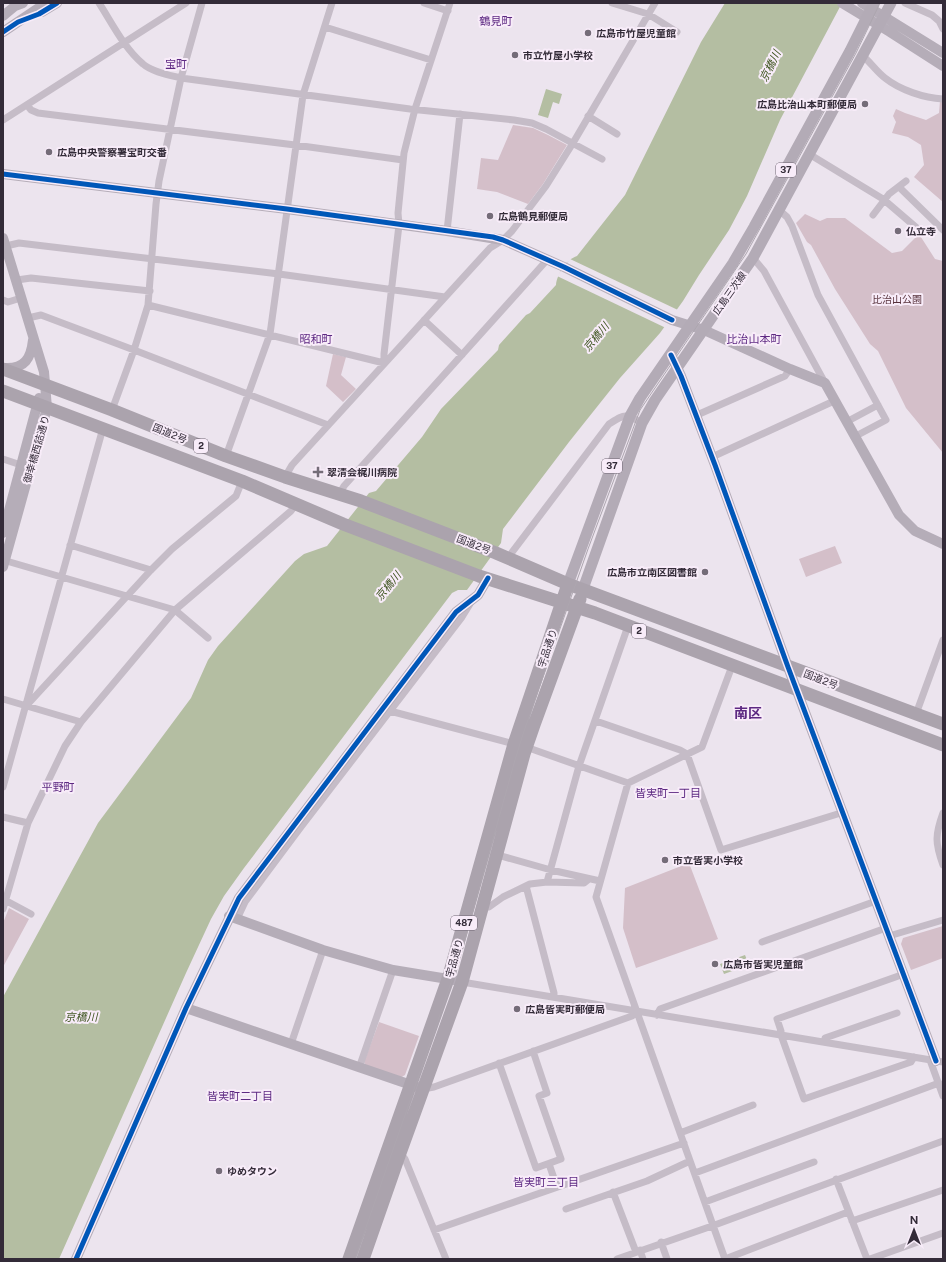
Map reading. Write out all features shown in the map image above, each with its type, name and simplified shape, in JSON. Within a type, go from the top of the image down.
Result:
[{"type":"highway","name":"国道2号","points":[[3,368],[226,456],[285,477],[340,493],[568,584],[943,724]]},
{"type":"highway","name":"国道2号","points":[[3,391],[242,481],[343,524],[483,577],[577,607],[943,745]]},
{"type":"highway","name":"宇品通り","points":[[349,1259],[448,979],[490,853],[568,584]]},
{"type":"highway","name":"宇品通り","points":[[520,746],[583,589]]},
{"type":"highway","name":"宇品通り","points":[[363,1259],[462,982],[483,906],[490,853]]},
{"type":"main road","name":"広島三次線","points":[[583,589],[642,423],[655,400],[678,369],[753,258],[891,3]]},
{"type":"main road","name":"広島三次線","points":[[568,584],[630,416],[640,398],[733,263],[799,148],[869,8]]},
{"type":"street","points":[[3,32],[46,3]]},
{"type":"street","points":[[18,22],[39,14],[57,3]]},
{"type":"street","points":[[99,3],[124,42],[144,65],[162,74],[303,95],[532,123],[602,159]]},
{"type":"street","points":[[3,120],[186,3]]},
{"type":"street","points":[[112,410],[134,350],[148,305],[157,194],[181,78],[202,3]]},
{"type":"street","points":[[226,456],[270,334],[303,95],[332,3]]},
{"type":"street","points":[[424,3],[448,11]]},
{"type":"street","points":[[384,363],[390,290],[399,225],[398,213],[403,160],[408,133],[415,109],[450,3]]},
{"type":"street","points":[[612,3],[648,14],[677,32]]},
{"type":"street","points":[[285,477],[292,465],[490,248],[503,240],[512,231],[546,186],[573,143],[654,3]]},
{"type":"street","points":[[905,3],[932,15],[939,20],[943,29]]},
{"type":"street","points":[[3,16],[19,4]]},
{"type":"street","points":[[843,4],[869,8],[882,21],[943,66]]},
{"type":"street","points":[[882,21],[943,53]]},
{"type":"street","points":[[325,27],[431,60]]},
{"type":"street","points":[[863,56],[885,78],[898,86],[922,97],[943,99]]},
{"type":"street","points":[[27,105],[31,110],[38,113],[403,160]]},
{"type":"street","points":[[447,231],[460,114]]},
{"type":"street","points":[[588,116],[617,134]]},
{"type":"street","points":[[809,154],[884,199],[918,229]]},
{"type":"street","points":[[3,174],[287,209],[503,240],[564,267],[672,320],[704,330],[790,369],[825,383]]},
{"type":"street","points":[[873,215],[884,199],[906,180]]},
{"type":"street","points":[[899,187],[943,230]]},
{"type":"street","points":[[779,210],[787,217],[792,226],[818,294],[886,420],[854,437]]},
{"type":"street","points":[[4,242],[279,274],[445,297]]},
{"type":"street","name":"御幸橋西詰通り","points":[[4,242],[17,280],[44,372],[42,406],[4,562]]},
{"type":"street","points":[[753,258],[764,271],[834,401],[899,515],[915,531],[943,544]]},
{"type":"street","points":[[340,493],[344,486],[547,260]]},
{"type":"street","points":[[17,280],[31,278],[150,291]]},
{"type":"street","points":[[3,300],[8,302],[22,298]]},
{"type":"street","points":[[148,305],[384,363]]},
{"type":"street","points":[[28,318],[41,315],[328,425]]},
{"type":"street","points":[[424,320],[462,355]]},
{"type":"street","points":[[3,368],[15,368],[23,365],[29,358],[32,350],[33,338]]},
{"type":"street","points":[[671,355],[697,415],[788,667],[844,812],[936,1061],[938,1083],[943,1096]]},
{"type":"street","points":[[697,415],[785,376],[790,369]]},
{"type":"street","points":[[712,457],[834,401]]},
{"type":"street","points":[[850,420],[878,405]]},
{"type":"street","name":"御幸橋西詰通り","points":[[3,533],[21,466],[42,406]]},
{"type":"street","points":[[501,556],[608,424],[622,416],[630,416],[642,423]]},
{"type":"street","points":[[3,787],[103,428]]},
{"type":"street","points":[[3,459],[21,466]]},
{"type":"street","points":[[26,706],[172,549],[236,496],[242,481]]},
{"type":"street","points":[[3,909],[4,900],[28,823],[65,746],[81,722],[175,610],[292,511],[296,504]]},
{"type":"street","points":[[70,545],[151,570]]},
{"type":"street","points":[[4,562],[175,610],[208,638]]},
{"type":"street","points":[[233,918],[239,898],[247,886],[456,612],[478,595],[483,577]]},
{"type":"street","points":[[76,1259],[186,1008],[233,918],[462,617],[472,600]]},
{"type":"street","points":[[547,882],[579,766],[628,626]]},
{"type":"street","points":[[916,714],[943,640]]},
{"type":"street","points":[[390,711],[520,746],[628,783],[702,747],[732,666]]},
{"type":"street","points":[[3,699],[81,722]]},
{"type":"street","points":[[596,721],[680,750],[687,754],[721,850],[844,812]]},
{"type":"street","points":[[628,783],[596,897],[725,1259],[848,1212]]},
{"type":"street","points":[[943,813],[936,839],[943,865]]},
{"type":"street","points":[[3,817],[28,823]]},
{"type":"street","points":[[490,853],[551,870],[600,881]]},
{"type":"street","points":[[483,906],[489,907],[503,897],[526,886],[547,882],[584,883],[589,879]]},
{"type":"street","points":[[526,886],[554,997]]},
{"type":"street","points":[[4,900],[30,914]]},
{"type":"street","points":[[762,942],[876,901]]},
{"type":"street","points":[[233,918],[323,950],[392,970],[936,1061]]},
{"type":"street","points":[[657,1015],[660,1009],[888,932],[943,920]]},
{"type":"street","points":[[291,1044],[323,950]]},
{"type":"street","points":[[359,1068],[392,970]]},
{"type":"street","points":[[904,974],[777,1019],[781,1035],[804,1099],[911,1062],[914,1058]]},
{"type":"street","points":[[186,1008],[410,1086],[423,1089],[434,1088],[499,1063],[632,1016],[637,1012]]},
{"type":"street","points":[[825,1042],[825,1038],[897,1012]]},
{"type":"street","points":[[499,1063],[536,1168],[549,1164],[561,1159],[539,1096],[547,1093],[533,1051]]},
{"type":"street","points":[[695,1173],[938,1083]]},
{"type":"street","points":[[680,1133],[753,1105]]},
{"type":"street","points":[[617,1259],[661,1242],[712,1226],[943,1140]]},
{"type":"street","points":[[434,1230],[684,1143]]},
{"type":"street","points":[[400,1153],[405,1159],[446,1259]]},
{"type":"street","points":[[566,1208],[647,1181],[690,1161]]},
{"type":"street","points":[[705,1202],[814,1162]]},
{"type":"street","points":[[549,1164],[557,1187]]},
{"type":"street","points":[[836,1179],[866,1259]]},
{"type":"street","points":[[852,1221],[943,1190]]},
{"type":"street","points":[[613,1192],[638,1251],[643,1259]]},
{"type":"street","points":[[870,1259],[943,1233]]},
{"type":"street","points":[[661,1242],[667,1259]]},
{"type":"green space","points":[[940,101],[943,101],[943,202],[914,177],[924,165],[921,145],[908,137],[892,133],[896,122],[893,116],[896,109],[926,120],[939,113]]},
{"type":"green space","points":[[513,125],[533,128],[567,145],[543,184],[528,204],[497,192],[477,189],[481,158],[498,160]]},
{"type":"green space","name":"比治山公園","points":[[805,214],[820,221],[827,218],[845,218],[892,253],[902,251],[919,234],[935,259],[943,261],[943,453],[906,408],[878,351],[870,344],[835,289],[811,245],[807,242],[796,223]]},
{"type":"green space","points":[[333,354],[346,357],[341,375],[356,389],[343,402],[326,386]]},
{"type":"green space","points":[[835,546],[842,563],[806,577],[799,559]]},
{"type":"green space","points":[[689,863],[718,939],[636,968],[623,928],[625,888]]},
{"type":"green space","points":[[9,908],[29,919],[3,967],[3,923]]},
{"type":"green space","points":[[943,926],[943,958],[911,970],[901,944],[903,938]]},
{"type":"green space","points":[[379,1022],[419,1036],[405,1075],[400,1078],[366,1067],[364,1062]]},
{"type":"water","name":"京橋川","points":[[725,3],[842,3],[780,120],[747,196],[729,230],[683,301],[660,333],[620,378],[569,442],[503,529],[501,543],[467,590],[458,590],[452,593],[224,896],[211,919],[186,973],[59,1259],[3,1259],[3,997],[98,823],[191,698],[208,660],[218,646],[295,561],[304,554],[327,546],[369,493],[376,491],[422,437],[441,409],[498,350],[499,345],[556,285],[558,276],[566,264],[577,256],[625,195],[701,42]]},
{"type":"water","points":[[546,89],[562,94],[559,104],[553,102],[548,118],[538,115]]},
{"type":"water","points":[[745,955],[749,965],[724,974],[720,964]]},
{"type":"pier","points":[[570,259],[678,310],[666,328],[557,276]]},
{"type":"tram line","points":[[355,1259],[461,954],[523,734],[588,549],[640,410],[746,254],[856,53],[880,3]]},
{"type":"cycle path","points":[[3,32],[18,22],[39,14],[57,3]]},
{"type":"cycle path","points":[[3,174],[287,209],[493,237],[564,267],[672,320]]},
{"type":"cycle path","points":[[671,355],[681,376],[715,465],[788,667],[936,1061]]},
{"type":"cycle path","points":[[76,1259],[186,1008],[239,898],[456,612],[478,595],[488,578]]},
{"type":"place","name":"広島市竹屋児童館","points":[[588,33]]},
{"type":"place","name":"市立竹屋小学校","points":[[515,55]]},
{"type":"place","name":"広島比治山本町郵便局","points":[[865,104]]},
{"type":"place","name":"広島中央警察署宝町交番","points":[[49,152]]},
{"type":"place","name":"広島鶴見郵便局","points":[[490,216]]},
{"type":"place","name":"仏立寺","points":[[898,231]]},
{"type":"place","name":"翠清会梶川病院","points":[[318,472]]},
{"type":"place","name":"広島市立南区図書館","points":[[705,572]]},
{"type":"place","name":"市立皆実小学校","points":[[665,860]]},
{"type":"place","name":"広島市皆実児童館","points":[[715,964]]},
{"type":"place","name":"広島皆実町郵便局","points":[[517,1009]]},
{"type":"place","name":"ゆめタウン","points":[[219,1171]]},
{"type":"district","name":"鶴見町","points":[[496,21]]},
{"type":"district","name":"宝町","points":[[176,64]]},
{"type":"district","name":"昭和町","points":[[316,339]]},
{"type":"district","name":"比治山本町","points":[[754,339]]},
{"type":"district","name":"南区","points":[[748,713]]},
{"type":"district","name":"平野町","points":[[58,787]]},
{"type":"district","name":"皆実町一丁目","points":[[668,793]]},
{"type":"district","name":"皆実町二丁目","points":[[240,1096]]},
{"type":"district","name":"皆実町三丁目","points":[[546,1182]]}]
